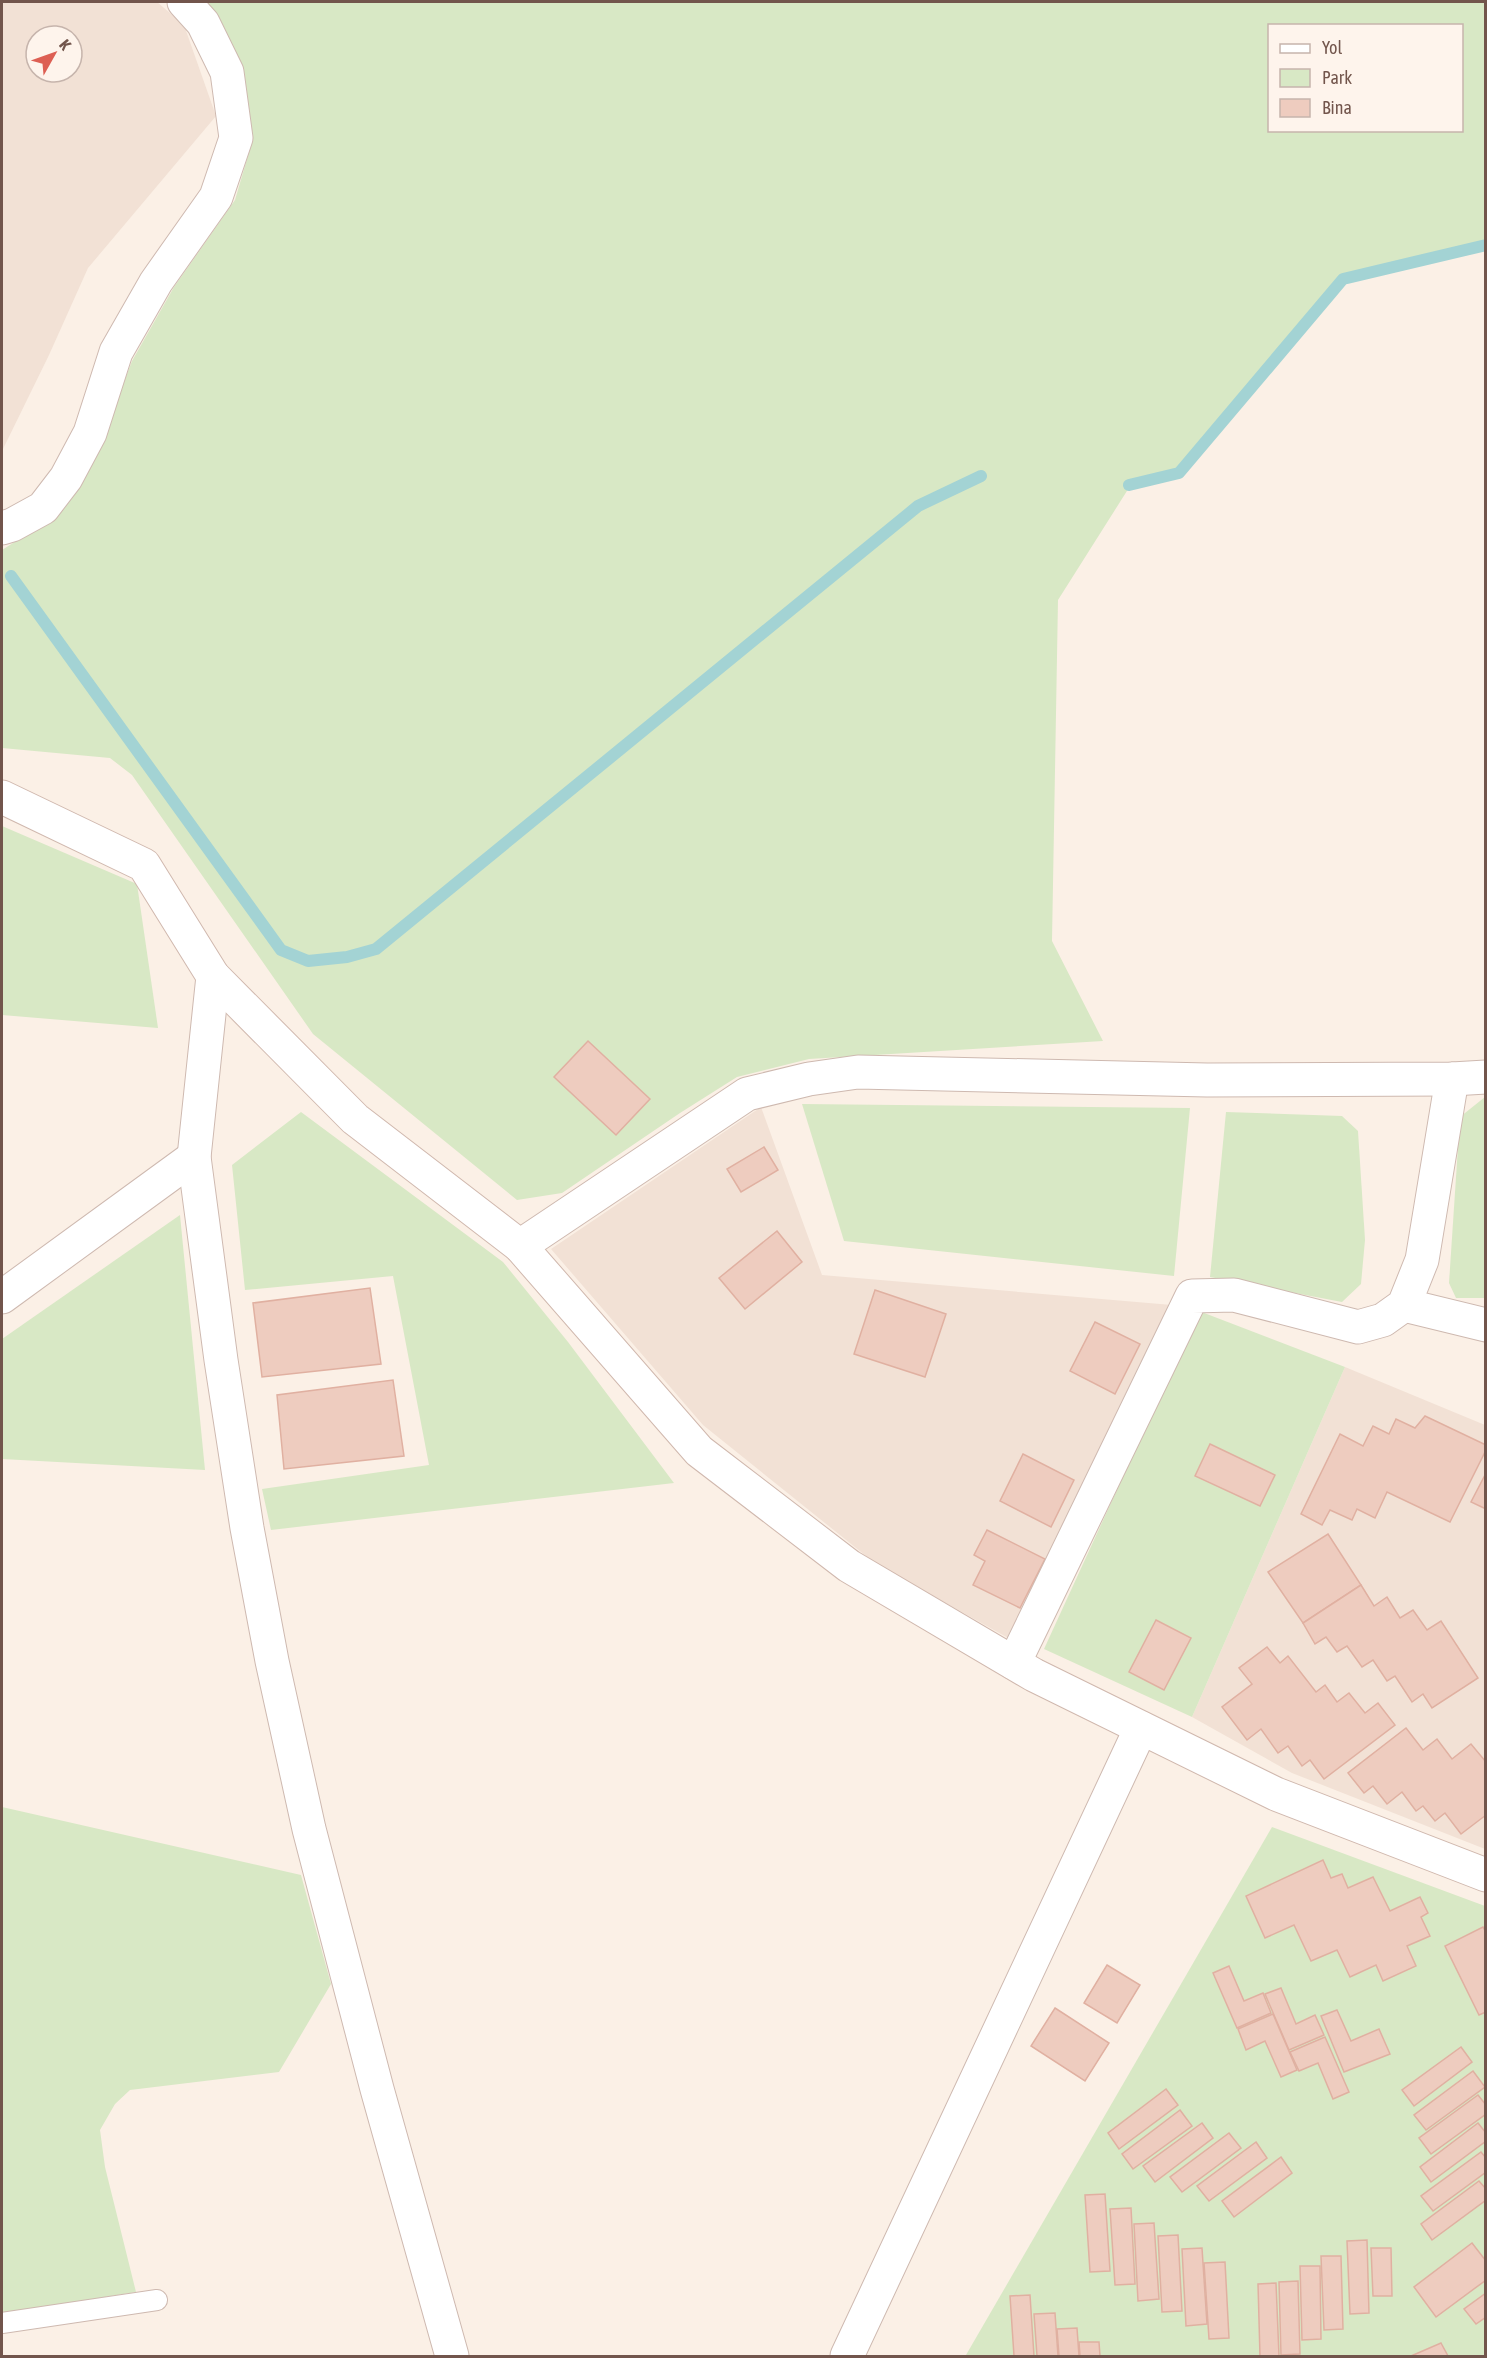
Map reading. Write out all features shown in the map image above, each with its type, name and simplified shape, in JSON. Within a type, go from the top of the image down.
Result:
[{"type":"street","points":[[2,528],[43,508],[66,478],[90,433],[116,352],[156,282],[216,196],[233,148],[236,138],[227,72],[203,23],[184,2]]},
{"type":"street","points":[[2,797],[144,865],[213,976],[355,1119],[520,1246],[699,1451],[849,1566],[1034,1675],[1276,1794],[1485,1875]]},
{"type":"street","points":[[213,976],[194,1157],[221,1360],[247,1528],[272,1661],[309,1829],[376,2089],[452,2356]]},
{"type":"street","points":[[520,1246],[747,1094],[809,1079],[858,1072],[1207,1080],[1485,1077]]},
{"type":"street","points":[[1014,1662],[1192,1296],[1234,1295],[1359,1327],[1383,1320],[1404,1305],[1422,1260],[1452,1079]]},
{"type":"street","points":[[2,1297],[194,1157]]},
{"type":"street","points":[[1404,1305],[1485,1325]]},
{"type":"street","points":[[847,2356],[1141,1728]]},
{"type":"lane","points":[[2,2323],[157,2300]]},
{"type":"shaded area","points":[[2,2],[157,2],[184,25],[216,116],[88,268],[2,451]]},
{"type":"shaded area","points":[[761,1107],[822,1275],[1172,1305],[1010,1639],[876,1564],[703,1425],[551,1249]]},
{"type":"shaded area","points":[[1345,1367],[1485,1425],[1485,1849],[1292,1773],[1192,1717]]},
{"type":"green space","points":[[202,2],[1485,2],[1485,245],[1346,278],[1180,473],[1132,483],[1058,600],[1052,941],[1103,1041],[809,1059],[737,1077],[562,1193],[517,1200],[313,1034],[132,775],[110,758],[2,748],[2,550],[54,517],[106,429],[132,361],[174,287],[235,200],[252,142],[238,66]]},
{"type":"green space","points":[[2,826],[137,884],[158,1028],[2,1015]]},
{"type":"green space","points":[[1485,1097],[1485,1298],[1456,1298],[1449,1283],[1460,1117]]},
{"type":"green space","points":[[802,1104],[1190,1108],[1174,1276],[844,1241]]},
{"type":"green space","points":[[301,1112],[503,1262],[568,1342],[674,1483],[271,1530],[262,1489],[429,1465],[393,1276],[245,1290],[232,1165]]},
{"type":"green space","points":[[1226,1112],[1342,1116],[1358,1131],[1365,1240],[1361,1284],[1342,1302],[1210,1277]]},
{"type":"green space","points":[[180,1215],[205,1470],[2,1459],[2,1339]]},
{"type":"green space","points":[[1199,1311],[1345,1367],[1192,1717],[1044,1649]]},
{"type":"green space","points":[[2,1807],[301,1875],[331,1984],[279,2072],[130,2090],[115,2104],[100,2130],[105,2167],[136,2292],[2,2314]]},
{"type":"green space","points":[[1272,1827],[1485,1906],[1485,2356],[966,2355]]},
{"type":"building","points":[[588,1041],[650,1099],[616,1135],[554,1077]]},
{"type":"building","points":[[764,1147],[778,1170],[741,1192],[727,1169]]},
{"type":"building","points":[[777,1231],[802,1262],[745,1309],[719,1278]]},
{"type":"building","points":[[370,1288],[381,1364],[262,1377],[253,1303]]},
{"type":"building","points":[[875,1290],[946,1314],[925,1377],[854,1354]]},
{"type":"building","points":[[1095,1322],[1140,1344],[1115,1394],[1070,1371]]},
{"type":"building","points":[[393,1380],[404,1456],[284,1469],[277,1395]]},
{"type":"building","points":[[1425,1416],[1486,1445],[1486,1450],[1450,1522],[1387,1492],[1375,1518],[1357,1509],[1352,1520],[1330,1510],[1322,1525],[1301,1514],[1340,1434],[1363,1446],[1373,1426],[1389,1434],[1396,1419],[1415,1428]]},
{"type":"building","points":[[1210,1444],[1275,1475],[1260,1506],[1195,1476]]},
{"type":"building","points":[[1023,1454],[1074,1480],[1051,1527],[1000,1501]]},
{"type":"building","points":[[1486,1473],[1486,1509],[1471,1502]]},
{"type":"building","points":[[987,1530],[1045,1559],[1020,1608],[973,1585],[985,1561],[974,1555]]},
{"type":"building","points":[[1328,1534],[1361,1585],[1303,1623],[1268,1572]]},
{"type":"building","points":[[1361,1585],[1374,1606],[1387,1597],[1400,1618],[1413,1610],[1427,1630],[1441,1621],[1478,1678],[1432,1708],[1423,1694],[1412,1702],[1395,1676],[1387,1681],[1373,1660],[1362,1667],[1347,1646],[1337,1652],[1326,1637],[1315,1644],[1303,1623]]},
{"type":"building","points":[[1156,1620],[1191,1638],[1164,1690],[1129,1672]]},
{"type":"building","points":[[1267,1647],[1280,1663],[1288,1656],[1316,1692],[1325,1685],[1337,1702],[1349,1693],[1365,1713],[1378,1703],[1395,1725],[1324,1779],[1310,1760],[1302,1766],[1288,1746],[1278,1753],[1261,1729],[1247,1740],[1222,1707],[1252,1684],[1239,1668]]},
{"type":"building","points":[[1406,1728],[1423,1750],[1437,1739],[1452,1759],[1471,1744],[1486,1762],[1486,1815],[1461,1834],[1445,1813],[1435,1821],[1423,1806],[1416,1811],[1402,1792],[1387,1804],[1373,1786],[1364,1793],[1348,1773]]},
{"type":"building","points":[[1323,1860],[1331,1878],[1342,1874],[1348,1888],[1373,1877],[1390,1911],[1420,1897],[1428,1913],[1421,1917],[1430,1936],[1407,1946],[1416,1966],[1383,1981],[1376,1965],[1350,1977],[1337,1950],[1311,1961],[1294,1925],[1265,1938],[1246,1896]]},
{"type":"building","points":[[1483,1927],[1486,1932],[1486,2012],[1479,2015],[1445,1946]]},
{"type":"building","points":[[1107,1965],[1140,1985],[1117,2023],[1084,2003]]},
{"type":"building","points":[[1229,1966],[1244,2001],[1263,1993],[1271,2013],[1237,2028],[1213,1973]]},
{"type":"building","points":[[1281,1988],[1296,2024],[1315,2015],[1324,2035],[1289,2050],[1265,1994]]},
{"type":"building","points":[[1055,2008],[1109,2043],[1085,2081],[1031,2046]]},
{"type":"building","points":[[1337,2010],[1351,2041],[1379,2029],[1390,2054],[1344,2072],[1321,2016]]},
{"type":"building","points":[[1273,2014],[1297,2070],[1281,2077],[1265,2041],[1246,2050],[1238,2029]]},
{"type":"building","points":[[1325,2037],[1349,2092],[1333,2099],[1318,2063],[1299,2071],[1290,2052]]},
{"type":"building","points":[[1461,2047],[1472,2062],[1414,2106],[1402,2090]]},
{"type":"building","points":[[1473,2071],[1485,2087],[1426,2130],[1414,2115]]},
{"type":"building","points":[[1166,2089],[1178,2105],[1119,2149],[1108,2133]]},
{"type":"building","points":[[1478,2095],[1486,2105],[1486,2114],[1431,2154],[1419,2138]]},
{"type":"building","points":[[1180,2110],[1192,2126],[1133,2169],[1122,2154]]},
{"type":"building","points":[[1202,2123],[1213,2138],[1155,2182],[1143,2166]]},
{"type":"building","points":[[1478,2123],[1486,2133],[1486,2141],[1431,2182],[1420,2167]]},
{"type":"building","points":[[1229,2133],[1241,2148],[1182,2192],[1170,2177]]},
{"type":"building","points":[[1256,2142],[1267,2158],[1209,2201],[1197,2186]]},
{"type":"building","points":[[1481,2152],[1486,2158],[1486,2172],[1433,2211],[1421,2196]]},
{"type":"building","points":[[1281,2157],[1292,2173],[1234,2217],[1222,2201]]},
{"type":"building","points":[[1479,2181],[1486,2189],[1486,2200],[1432,2240],[1421,2224]]},
{"type":"building","points":[[1105,2194],[1110,2271],[1090,2272],[1085,2195]]},
{"type":"building","points":[[1131,2208],[1135,2284],[1115,2285],[1110,2209]]},
{"type":"building","points":[[1154,2223],[1159,2299],[1138,2301],[1134,2224]]},
{"type":"building","points":[[1178,2235],[1182,2311],[1162,2312],[1158,2236]]},
{"type":"building","points":[[1367,2240],[1369,2313],[1350,2314],[1347,2241]]},
{"type":"building","points":[[1472,2243],[1486,2261],[1486,2280],[1436,2317],[1414,2287]]},
{"type":"building","points":[[1202,2248],[1207,2324],[1186,2326],[1182,2249]]},
{"type":"building","points":[[1371,2248],[1391,2248],[1392,2296],[1373,2296]]},
{"type":"building","points":[[1321,2256],[1341,2256],[1343,2329],[1324,2330]]},
{"type":"building","points":[[1225,2262],[1229,2338],[1209,2339],[1204,2263]]},
{"type":"building","points":[[1300,2266],[1320,2266],[1321,2339],[1302,2340]]},
{"type":"building","points":[[1298,2281],[1300,2354],[1281,2355],[1279,2282]]},
{"type":"building","points":[[1276,2283],[1279,2356],[1260,2356],[1258,2284]]},
{"type":"building","points":[[1486,2293],[1486,2317],[1476,2324],[1464,2309]]},
{"type":"building","points":[[1030,2295],[1034,2356],[1014,2356],[1010,2296]]},
{"type":"building","points":[[1055,2313],[1058,2356],[1037,2356],[1034,2314]]},
{"type":"building","points":[[1077,2328],[1079,2356],[1059,2356],[1057,2329]]},
{"type":"building","points":[[1079,2342],[1099,2342],[1100,2356],[1080,2356]]},
{"type":"building","points":[[1441,2343],[1448,2356],[1411,2356]]},
{"type":"waterway","points":[[1129,485],[1179,473],[1343,279],[1486,245]]},
{"type":"waterway","points":[[11,576],[281,950],[308,961],[347,957],[376,949],[918,506],[981,476]]}]
